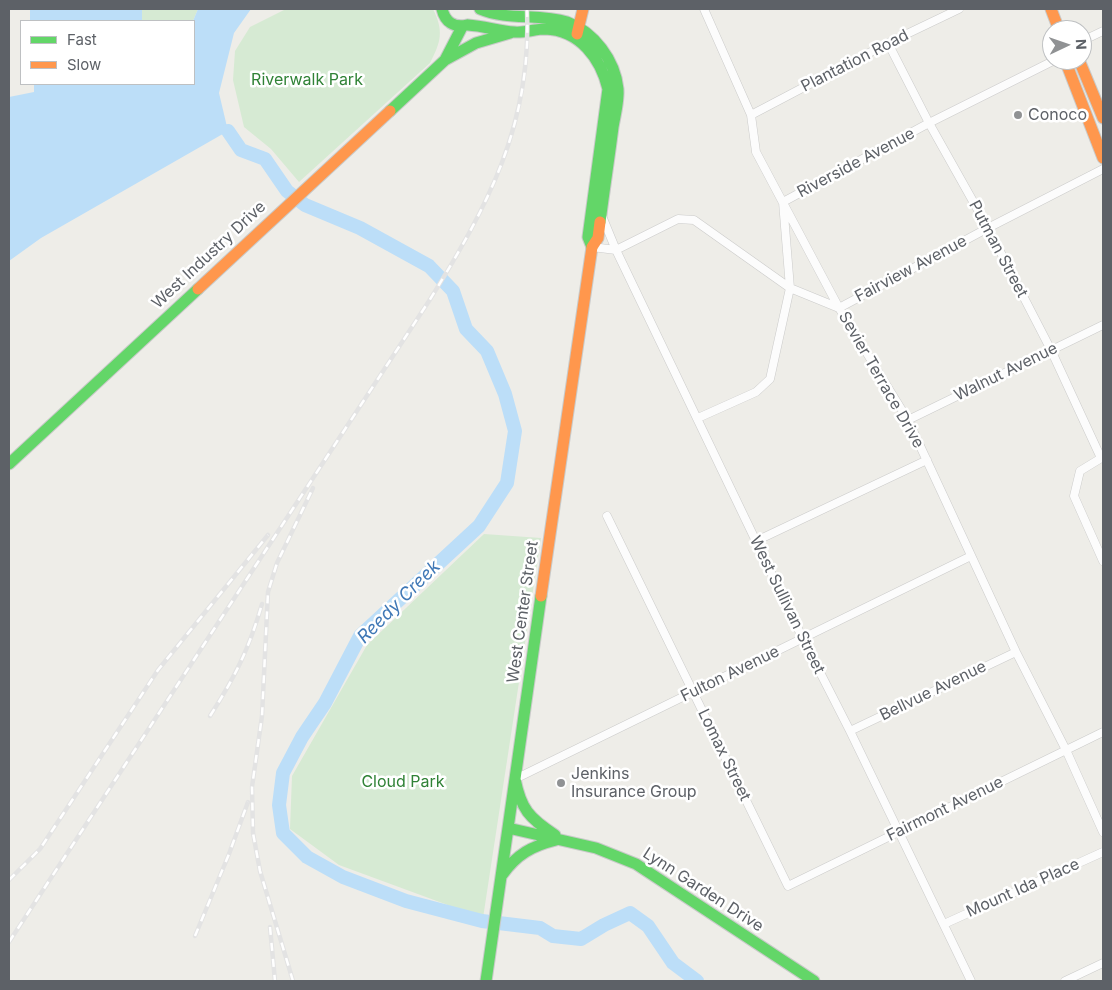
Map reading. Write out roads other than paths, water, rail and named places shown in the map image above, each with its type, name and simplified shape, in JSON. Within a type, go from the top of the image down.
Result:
[{"type":"main road","points":[[442,9],[446,20]]},
{"type":"main road","name":"West Center Street","points":[[479,9],[506,19],[552,19],[578,33],[597,58],[608,89],[588,237],[592,247]]},
{"type":"main road","name":"West Industry Drive","points":[[9,464],[274,216],[445,60],[465,26],[474,20],[479,9]]},
{"type":"main road","points":[[502,9],[521,18]]},
{"type":"main road","points":[[578,33],[583,9]]},
{"type":"main road","name":"West Center Street","points":[[446,20],[455,26],[513,32],[547,29],[578,33],[594,38],[609,57],[616,74],[618,90],[602,214],[598,238],[592,247],[486,981]]},
{"type":"main road","name":"West Industry Drive","points":[[432,72],[448,35],[446,20]]},
{"type":"main road","points":[[445,60],[476,44],[513,32]]},
{"type":"main road","points":[[1068,70],[1103,158]]},
{"type":"main road","points":[[1075,70],[1086,94],[1098,104]]},
{"type":"main road","points":[[1084,70],[1103,118]]},
{"type":"main road","points":[[515,779],[519,800],[528,817],[561,839]]},
{"type":"main road","name":"Lynn Garden Drive","points":[[508,828],[596,848],[636,864],[814,981]]},
{"type":"main road","points":[[500,879],[512,861],[526,849],[561,839]]},
{"type":"street","name":"Sevier Terrace Drive","points":[[704,9],[751,115],[756,152],[839,308],[908,420],[1016,652],[1066,750],[1103,832]]},
{"type":"street","name":"Plantation Road","points":[[751,115],[888,43],[959,9]]},
{"type":"street","name":"Putman Street","points":[[888,43],[928,123],[988,228],[1051,350],[1102,458]]},
{"type":"street","name":"Riverside Avenue","points":[[698,418],[756,392],[770,379],[790,288],[783,202],[928,123],[1042,66]]},
{"type":"street","name":"Fairview Avenue","points":[[616,250],[678,220],[694,220],[790,288],[839,308],[1103,169]]},
{"type":"street","name":"West Sullivan Street","points":[[602,214],[616,250],[698,418],[802,639],[850,731],[971,981]]},
{"type":"street","points":[[592,247],[616,250]]},
{"type":"street","name":"Walnut Avenue","points":[[908,420],[1103,325]]},
{"type":"street","points":[[1102,458],[1080,471],[1074,496],[1103,561]]},
{"type":"street","points":[[756,541],[927,460]]},
{"type":"street","name":"Lomax Street","points":[[607,516],[788,886]]},
{"type":"street","name":"Fulton Avenue","points":[[515,779],[971,556]]},
{"type":"street","name":"Bellvue Avenue","points":[[850,731],[1016,652]]},
{"type":"street","name":"Fairmont Avenue","points":[[788,886],[1103,732]]},
{"type":"street","name":"Mount Ida Place","points":[[944,924],[1103,852]]},
{"type":"street","points":[[1065,981],[1103,963]]},
{"type":"water","points":[[30,9],[142,9],[142,20],[30,20]]},
{"type":"water","points":[[198,9],[251,9],[234,33],[219,93],[228,131],[41,238],[9,261],[9,97],[34,92],[34,85],[195,85],[195,20],[193,20]]},
{"type":"waterway","name":"Reedy Creek","points":[[228,131],[241,150],[265,159],[287,191],[305,205],[360,228],[429,266],[453,291],[466,329],[487,351],[505,394],[515,431],[507,483],[479,526],[360,636],[325,703],[302,737],[283,773],[279,805],[283,833],[307,857],[343,877],[406,901],[482,921],[540,928],[553,936],[581,939],[604,925],[630,913],[648,926],[673,963],[697,981]]},
{"type":"railway","points":[[9,942],[429,301],[470,231],[502,163],[514,127],[522,90],[527,51],[527,9]]},
{"type":"railway","points":[[293,981],[260,871],[253,833],[252,787],[262,716],[268,592],[277,563],[313,488]]},
{"type":"railway","points":[[9,880],[40,849],[158,670],[268,535]]},
{"type":"railway","points":[[210,716],[240,662],[252,635],[262,604]]},
{"type":"railway","points":[[195,936],[248,802]]},
{"type":"railway","points":[[270,927],[275,981]]},
{"type":"place","name":"Conoco","points":[[1018,115]]},
{"type":"place","name":"Jenkins Insurance Group","points":[[561,783]]},
{"type":"park label","name":"Riverwalk Park","points":[[307,80]]},
{"type":"park label","name":"Cloud Park","points":[[403,782]]}]
